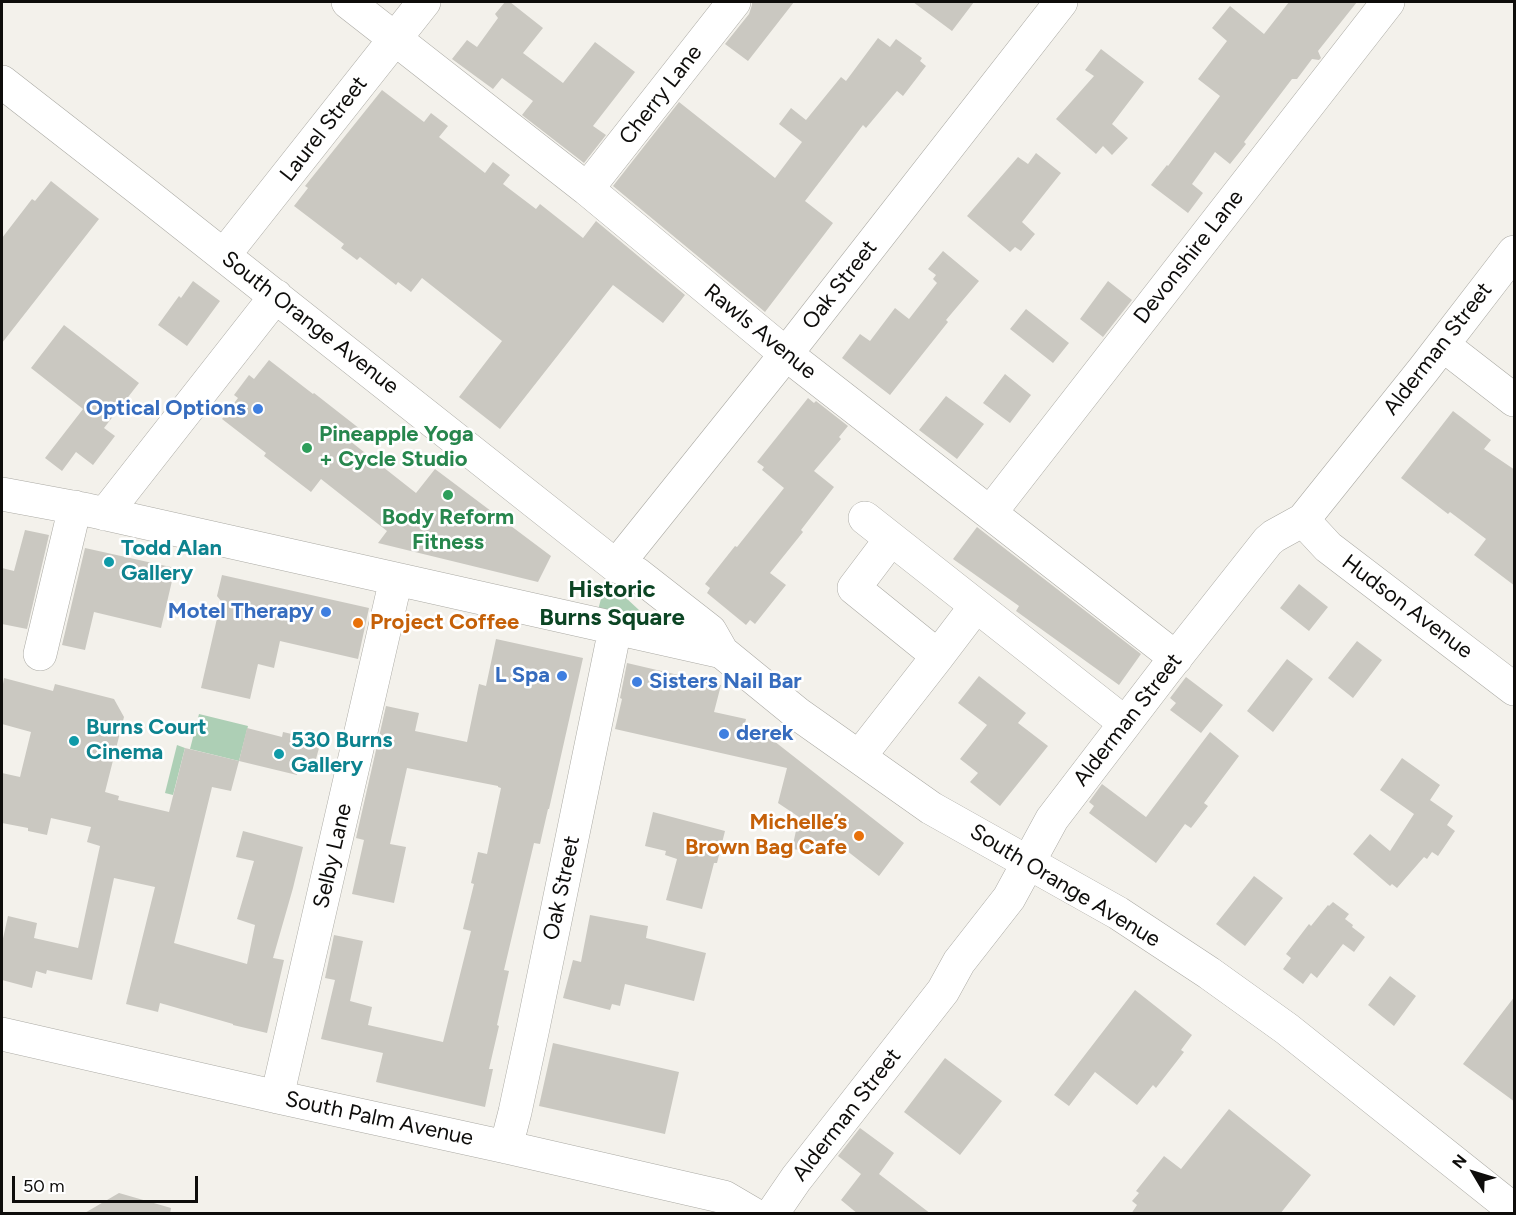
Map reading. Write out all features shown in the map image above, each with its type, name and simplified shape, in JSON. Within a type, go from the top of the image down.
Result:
[{"type":"street","name":"Rawls Avenue","points":[[348,2],[587,189],[786,354],[1176,658]]},
{"type":"street","name":"Laurel Street","points":[[224,255],[424,2]]},
{"type":"street","name":"Cherry Lane","points":[[587,189],[734,2]]},
{"type":"street","name":"Oak Street","points":[[616,566],[786,354],[1061,2]]},
{"type":"street","name":"Devonshire Lane","points":[[990,513],[1388,2]]},
{"type":"street","name":"South Orange Avenue","points":[[6,95],[224,255],[616,566],[638,574],[710,631],[713,651],[798,714],[932,808],[1118,914],[1209,974],[1279,1023],[1515,1210]]},
{"type":"street","name":"Alderman Street","points":[[772,1214],[796,1179],[943,991],[959,962],[1009,898],[1052,819],[1125,723],[1268,541],[1303,520],[1515,252]]},
{"type":"street","points":[[40,654],[90,511],[276,296]]},
{"type":"street","points":[[1443,345],[1515,400]]},
{"type":"street","points":[[2,494],[90,511],[713,651]]},
{"type":"street","points":[[865,518],[1125,723]]},
{"type":"street","name":"Hudson Avenue","points":[[1303,520],[1328,547],[1515,689]]},
{"type":"street","points":[[891,539],[854,588],[938,656]]},
{"type":"street","name":"Selby Lane","points":[[277,1097],[396,579]]},
{"type":"street","points":[[859,757],[976,606]]},
{"type":"street","name":"Oak Street","points":[[506,1147],[531,1038],[615,629]]},
{"type":"street","name":"South Palm Avenue","points":[[2,1034],[724,1197],[753,1214]]},
{"type":"green space","points":[[612,585],[641,612],[638,617],[598,610],[602,595]]},
{"type":"green space","points":[[199,714],[248,726],[239,761],[190,749]]},
{"type":"green space","points":[[177,745],[185,748],[173,795],[165,793]]},
{"type":"building","points":[[505,2],[510,2],[543,28],[523,53],[563,83],[595,42],[635,72],[593,126],[606,135],[584,163],[522,115],[533,101],[502,78],[493,89],[452,59],[467,40],[477,47],[498,18],[495,14]]},
{"type":"building","points":[[752,2],[794,2],[748,61],[725,44],[749,14]]},
{"type":"building","points":[[913,2],[974,2],[952,31]]},
{"type":"building","points":[[1289,2],[1357,2],[1318,51],[1321,58],[1312,59],[1297,79],[1292,79],[1230,164],[1215,152],[1192,184],[1203,193],[1188,213],[1151,185],[1220,96],[1198,79],[1227,41],[1212,28],[1230,6],[1264,34]]},
{"type":"building","points":[[878,38],[890,47],[896,39],[922,58],[920,61],[926,66],[903,96],[897,91],[866,128],[863,125],[805,201],[833,223],[765,312],[613,186],[679,102],[775,178],[802,142],[779,124],[791,108],[806,120],[841,77],[846,81]]},
{"type":"building","points":[[1101,49],[1144,82],[1112,124],[1128,138],[1112,155],[1103,146],[1096,154],[1056,119],[1094,76],[1085,70]]},
{"type":"building","points":[[382,90],[424,122],[431,113],[448,126],[439,137],[485,173],[493,162],[510,175],[503,184],[536,209],[540,204],[583,238],[596,221],[685,295],[663,323],[613,285],[500,429],[459,397],[502,341],[422,278],[411,292],[398,282],[396,285],[360,257],[357,260],[341,248],[344,244],[294,206],[308,188],[305,186]]},
{"type":"building","points":[[1036,153],[1061,173],[1022,222],[1035,234],[1021,251],[1015,247],[1010,252],[967,216],[1018,157],[1028,164]]},
{"type":"building","points":[[51,181],[99,219],[2,343],[2,238],[32,199],[35,201]]},
{"type":"building","points":[[943,251],[979,281],[946,320],[948,322],[890,395],[842,358],[860,334],[870,341],[895,308],[909,319],[937,283],[933,279],[936,275],[928,269]]},
{"type":"building","points":[[193,281],[220,301],[187,346],[158,325]]},
{"type":"building","points":[[1108,281],[1132,300],[1103,337],[1080,319]]},
{"type":"building","points":[[1026,309],[1069,343],[1053,363],[1010,329]]},
{"type":"building","points":[[64,325],[139,383],[104,428],[115,436],[93,465],[76,452],[62,471],[45,458],[83,409],[31,368]]},
{"type":"building","points":[[269,360],[360,429],[350,441],[416,493],[435,469],[551,556],[538,582],[378,543],[387,531],[321,479],[311,492],[264,456],[266,453],[222,419],[238,398],[234,395],[249,375],[254,379]]},
{"type":"building","points":[[1005,374],[1031,395],[1010,423],[983,403]]},
{"type":"building","points":[[946,396],[984,424],[957,459],[919,430]]},
{"type":"building","points":[[808,398],[814,403],[816,401],[848,426],[839,437],[841,439],[814,471],[834,487],[801,530],[803,532],[770,573],[786,585],[755,624],[750,620],[746,625],[707,593],[710,588],[705,584],[784,488],[762,470],[764,467],[757,462]]},
{"type":"building","points":[[1453,411],[1491,440],[1484,449],[1515,470],[1515,586],[1474,555],[1486,539],[1450,512],[1448,514],[1401,478]]},
{"type":"building","points":[[977,527],[1141,654],[1119,685],[1016,611],[1019,606],[953,559]]},
{"type":"building","points":[[25,530],[49,535],[27,629],[2,624],[2,568],[14,571]]},
{"type":"building","points":[[85,548],[175,568],[161,628],[94,612],[85,650],[62,645]]},
{"type":"building","points":[[222,575],[369,608],[358,659],[280,641],[274,668],[258,664],[250,699],[201,688],[221,601],[217,596]]},
{"type":"building","points":[[1299,584],[1328,607],[1309,631],[1280,608]]},
{"type":"building","points":[[496,639],[583,658],[549,809],[540,844],[534,843],[504,970],[509,971],[489,1069],[493,1069],[485,1107],[376,1082],[383,1053],[321,1039],[335,980],[325,978],[334,935],[363,941],[350,1001],[372,1007],[368,1025],[443,1042],[471,931],[463,929],[474,884],[471,883],[478,852],[487,854],[501,788],[407,768],[390,844],[406,847],[394,903],[352,894],[364,840],[356,838],[386,706],[419,713],[415,731],[467,742],[479,684],[486,686]]},
{"type":"building","points":[[1357,641],[1382,660],[1353,698],[1328,678]]},
{"type":"building","points":[[1287,659],[1313,679],[1273,732],[1247,711]]},
{"type":"building","points":[[627,663],[721,685],[714,712],[746,719],[744,727],[760,730],[904,843],[879,876],[837,843],[830,854],[792,849],[799,817],[778,803],[787,768],[615,729]]},
{"type":"building","points":[[979,676],[1026,713],[1018,723],[1048,746],[1000,806],[970,782],[978,773],[960,759],[987,725],[958,703]]},
{"type":"building","points":[[1186,677],[1223,705],[1201,733],[1170,710],[1176,703],[1170,698]]},
{"type":"building","points":[[4,678],[53,691],[55,684],[114,699],[124,717],[105,792],[119,796],[118,800],[169,812],[185,748],[239,761],[231,791],[212,787],[174,943],[247,964],[255,925],[237,919],[254,861],[236,857],[243,831],[303,847],[273,958],[284,960],[267,1033],[160,1003],[158,1012],[126,1004],[155,887],[114,878],[92,980],[47,970],[46,974],[36,971],[32,988],[2,980],[2,943],[8,916],[37,923],[34,938],[78,948],[100,846],[87,842],[91,827],[51,818],[47,835],[28,831],[28,828],[2,823],[2,773],[20,777],[31,732],[2,724]]},
{"type":"building","name":"530 Burns Gallery","points":[[247,728],[282,737],[283,732],[309,738],[308,745],[319,748],[313,770],[298,767],[297,775],[239,761]]},
{"type":"building","points":[[1210,732],[1239,756],[1204,803],[1208,806],[1191,828],[1185,824],[1156,863],[1089,813],[1094,806],[1089,802],[1102,784],[1146,817]]},
{"type":"building","points":[[1402,758],[1440,785],[1430,800],[1453,816],[1447,825],[1455,831],[1438,856],[1432,852],[1427,859],[1424,857],[1397,888],[1392,884],[1390,886],[1353,854],[1370,834],[1390,851],[1414,814],[1380,790]]},
{"type":"building","points":[[653,812],[725,831],[702,909],[666,900],[677,859],[665,855],[666,851],[645,846]]},
{"type":"building","points":[[1254,876],[1283,898],[1245,946],[1216,924]]},
{"type":"building","points":[[1333,902],[1349,914],[1345,919],[1365,937],[1354,952],[1343,944],[1317,978],[1311,973],[1303,984],[1283,969],[1291,958],[1286,954],[1309,924],[1311,926]]},
{"type":"building","points":[[590,915],[648,926],[646,938],[706,953],[694,1001],[625,984],[620,1006],[612,1004],[610,1010],[563,998],[573,960],[581,962]]},
{"type":"building","points":[[1390,976],[1416,996],[1394,1026],[1368,1005]]},
{"type":"building","points":[[1135,990],[1192,1035],[1181,1050],[1184,1052],[1156,1088],[1153,1085],[1137,1105],[1095,1072],[1069,1106],[1054,1095]]},
{"type":"building","points":[[1515,996],[1515,1102],[1463,1064]]},
{"type":"building","points":[[553,1043],[679,1072],[665,1134],[539,1106]]},
{"type":"building","points":[[945,1058],[1002,1101],[960,1155],[904,1112]]},
{"type":"building","points":[[1229,1109],[1311,1175],[1280,1214],[1131,1214],[1137,1205],[1132,1201],[1139,1193],[1136,1191],[1164,1156],[1181,1169]]},
{"type":"building","points":[[860,1128],[894,1153],[879,1174],[931,1214],[858,1214],[841,1200],[861,1174],[838,1156]]},
{"type":"building","points":[[119,1193],[171,1208],[170,1214],[83,1214]]},
{"type":"place","name":"Optical Options","points":[[258,409]]},
{"type":"place","name":"Pineapple Yoga + Cycle Studio","points":[[307,448]]},
{"type":"place","name":"Body Reform Fitness","points":[[448,495]]},
{"type":"place","name":"Todd Alan Gallery","points":[[109,562]]},
{"type":"place","name":"Motel Therapy","points":[[326,612]]},
{"type":"place","name":"Project Coffee","points":[[358,623]]},
{"type":"place","name":"L Spa","points":[[562,676]]},
{"type":"place","name":"Sisters Nail Bar","points":[[637,682]]},
{"type":"place","name":"derek","points":[[724,734]]},
{"type":"place","name":"Burns Court Cinema","points":[[74,741]]},
{"type":"place","name":"530 Burns Gallery","points":[[279,754]]},
{"type":"place","name":"Michelle’s Brown Bag Cafe","points":[[859,836]]},
{"type":"district","name":"Historic Burns Square","points":[[612,604]]}]
